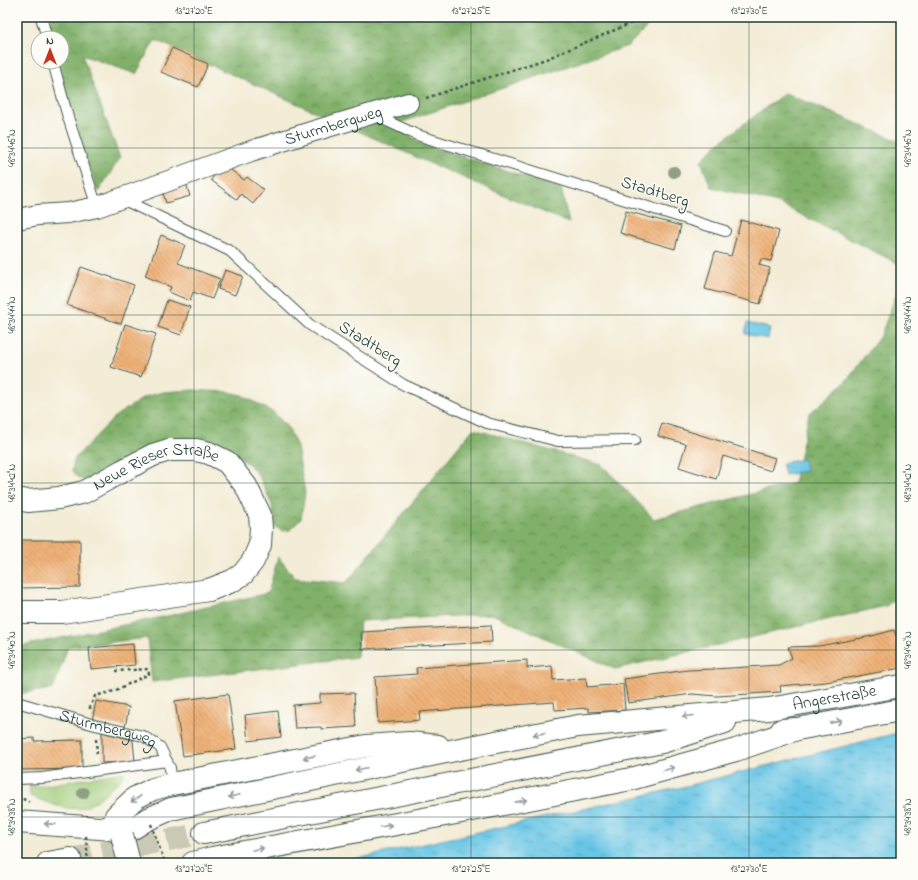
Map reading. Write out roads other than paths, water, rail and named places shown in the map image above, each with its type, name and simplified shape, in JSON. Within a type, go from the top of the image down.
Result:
[{"type":"main road","name":"Neue Rieser Straße","points":[[17,499],[28,501],[59,498],[84,492],[153,455],[169,450],[196,450],[209,453],[227,462],[246,486],[260,515],[261,528],[260,545],[253,561],[243,574],[232,581],[209,590],[62,612],[17,612]]},
{"type":"main road","name":"Angerstraße","points":[[769,709],[901,686]]},
{"type":"main road","points":[[662,742],[769,709]]},
{"type":"main road","points":[[17,822],[128,829],[171,809],[578,726],[769,709]]},
{"type":"main road","name":"Angerstraße","points":[[797,729],[901,710]]},
{"type":"main road","points":[[204,833],[662,742],[797,729]]},
{"type":"main road","points":[[193,863],[212,858],[631,779],[736,750],[797,729]]},
{"type":"main road","points":[[129,863],[128,829],[116,816],[135,798],[154,789],[172,784],[375,745],[409,744],[460,749]]},
{"type":"main road","points":[[48,863],[79,861]]},
{"type":"street","name":"Sturmbergweg","points":[[17,219],[38,215],[68,213],[97,207],[251,151],[408,103]]},
{"type":"lane","points":[[41,17],[45,30]]},
{"type":"lane","points":[[55,70],[67,114],[97,207]]},
{"type":"lane","name":"Stadtberg","points":[[371,114],[417,135],[725,231]]},
{"type":"lane","name":"Stadtberg","points":[[120,198],[230,251],[310,325],[404,385],[486,423],[558,442],[635,440]]},
{"type":"lane","name":"Sturmbergweg","points":[[17,702],[93,725],[143,736],[160,746],[170,768],[172,784]]},
{"type":"lane","points":[[17,779],[42,778],[167,761]]},
{"type":"water","points":[[747,323],[770,328],[768,339],[745,334]]},
{"type":"water","points":[[804,459],[806,471],[785,475],[782,463]]},
{"type":"water","points":[[901,732],[901,863],[338,863],[682,787]]},
{"type":"tunnel","points":[[70,859],[204,833]]}]
